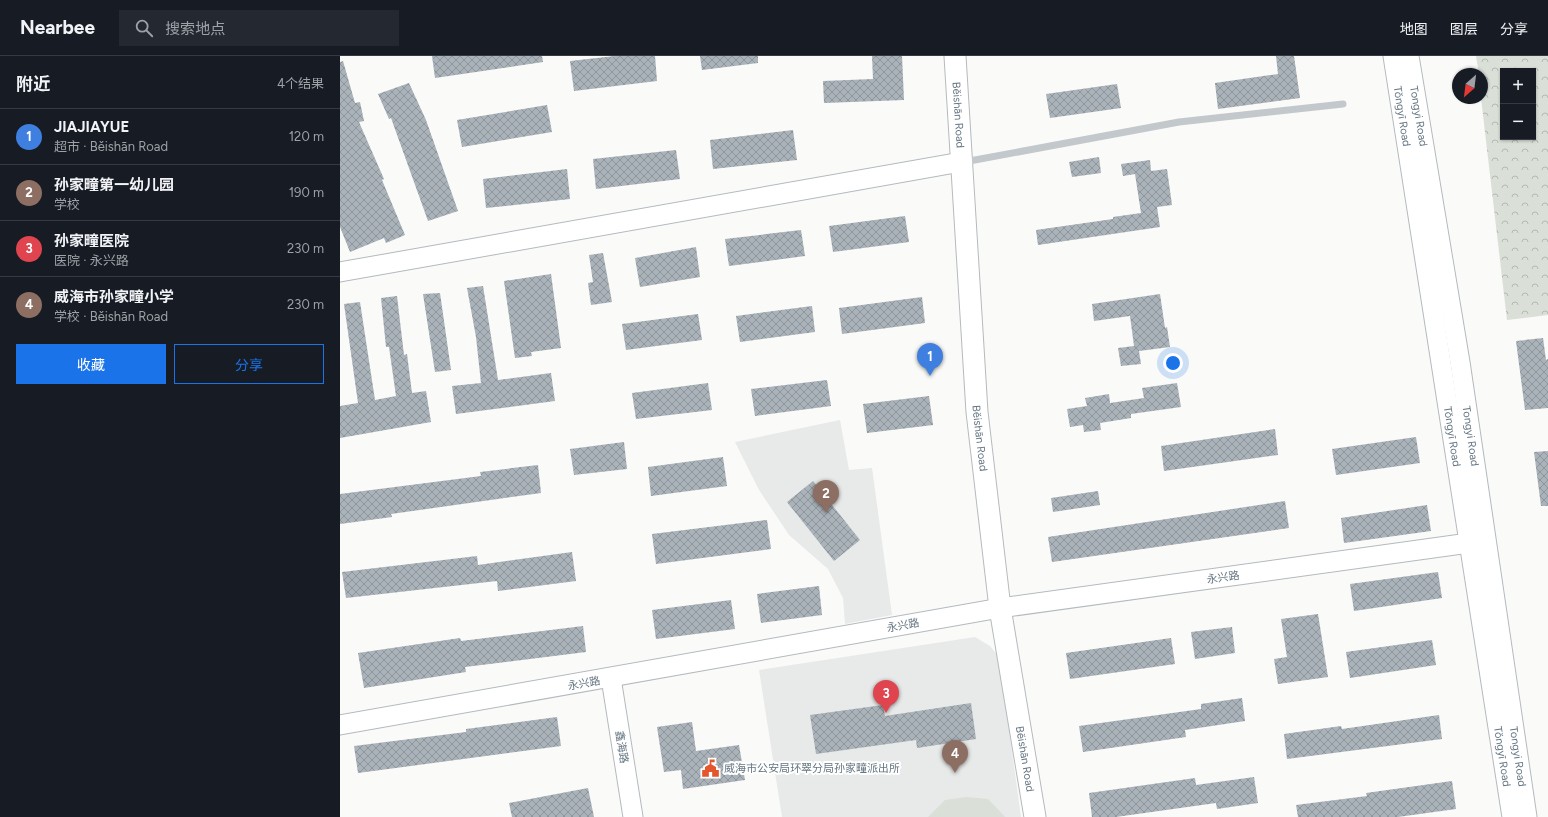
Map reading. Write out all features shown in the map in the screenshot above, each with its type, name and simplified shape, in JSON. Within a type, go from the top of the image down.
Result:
[{"type":"main road","name":"Běishān Road","points":[[954,56],[977,412],[1000,608],[1035,817]]},
{"type":"street","name":"Tǒngyī Road","points":[[1393,56],[1512,817]]},
{"type":"street","name":"Tongyi Road","points":[[1409,56],[1460,362],[1527,817]]},
{"type":"street","points":[[340,272],[962,162]]},
{"type":"street","name":"永兴路","points":[[340,725],[1000,608],[1469,543]]},
{"type":"street","name":"鑫海路","points":[[611,678],[633,817]]},
{"type":"lane","points":[[962,162],[1179,122],[1343,104]]},
{"type":"shaded area","points":[[840,420],[849,470],[872,468],[892,615],[845,624],[843,598],[828,569],[789,535],[759,490],[735,442]]},
{"type":"shaded area","points":[[975,637],[990,646],[999,657],[1021,817],[782,817],[759,670]]},
{"type":"green space","points":[[1476,56],[1548,56],[1548,315],[1507,320],[1482,104],[1488,104],[1488,68],[1478,68]]},
{"type":"green space","points":[[966,797],[988,799],[1005,817],[928,817],[945,800]]},
{"type":"building","points":[[432,56],[542,56],[543,62],[435,78]]},
{"type":"building","points":[[615,56],[655,56],[657,81],[574,91],[570,61]]},
{"type":"building","points":[[700,56],[758,56],[758,63],[702,70]]},
{"type":"building","points":[[872,56],[902,56],[904,100],[824,103],[823,81],[873,79]]},
{"type":"building","points":[[1276,56],[1294,56],[1300,98],[1218,109],[1215,83],[1278,74]]},
{"type":"building","points":[[343,61],[355,103],[360,102],[364,121],[359,122],[384,179],[382,180],[405,235],[386,243],[384,238],[350,252],[340,227],[340,62]]},
{"type":"building","points":[[409,83],[426,120],[458,211],[428,221],[391,118],[389,119],[378,94]]},
{"type":"building","points":[[1117,84],[1121,108],[1050,118],[1046,94]]},
{"type":"building","points":[[547,105],[552,132],[462,147],[457,120]]},
{"type":"building","points":[[793,130],[797,160],[713,169],[710,140]]},
{"type":"building","points":[[676,150],[680,179],[596,189],[593,159]]},
{"type":"building","points":[[1099,157],[1101,173],[1072,177],[1069,162]]},
{"type":"building","points":[[1150,160],[1151,171],[1167,169],[1172,205],[1157,207],[1160,227],[1038,245],[1036,230],[1113,219],[1113,217],[1141,213],[1135,174],[1123,176],[1121,164]]},
{"type":"building","points":[[567,169],[570,199],[486,208],[483,179]]},
{"type":"building","points":[[905,216],[909,242],[833,252],[829,226]]},
{"type":"building","points":[[801,230],[805,256],[729,266],[725,239]]},
{"type":"building","points":[[696,247],[700,277],[640,287],[635,258]]},
{"type":"building","points":[[603,253],[612,302],[591,305],[588,283],[593,282],[589,255]]},
{"type":"building","points":[[551,274],[561,348],[531,352],[532,356],[515,358],[504,281]]},
{"type":"building","points":[[483,286],[498,380],[551,373],[555,401],[456,414],[452,386],[481,383],[476,337],[467,288]]},
{"type":"building","points":[[440,293],[451,370],[435,372],[423,294]]},
{"type":"building","points":[[1160,294],[1165,328],[1167,327],[1170,347],[1139,351],[1141,364],[1121,366],[1118,348],[1134,346],[1130,316],[1094,321],[1092,304]]},
{"type":"building","points":[[397,296],[404,355],[407,354],[412,393],[426,391],[431,422],[340,438],[340,406],[358,403],[344,304],[360,302],[375,400],[396,396],[389,347],[386,347],[381,298]]},
{"type":"building","points":[[922,297],[925,323],[842,334],[839,308]]},
{"type":"building","points":[[812,306],[815,332],[740,342],[736,316]]},
{"type":"building","points":[[698,314],[702,340],[626,350],[622,324]]},
{"type":"building","points":[[1543,338],[1546,360],[1548,359],[1548,408],[1525,410],[1516,341]]},
{"type":"building","points":[[827,380],[831,406],[755,416],[751,389]]},
{"type":"building","points":[[708,383],[712,410],[636,419],[632,393]]},
{"type":"building","points":[[1177,383],[1181,407],[1131,414],[1131,418],[1100,423],[1101,430],[1084,432],[1083,425],[1070,427],[1067,409],[1087,406],[1085,398],[1109,394],[1110,403],[1144,398],[1142,388]]},
{"type":"building","points":[[929,396],[933,425],[867,433],[863,404]]},
{"type":"building","points":[[1275,429],[1278,455],[1164,471],[1161,446]]},
{"type":"building","points":[[1416,437],[1420,463],[1336,475],[1332,449]]},
{"type":"building","points":[[624,442],[627,469],[574,475],[570,449]]},
{"type":"building","points":[[1548,451],[1548,506],[1541,506],[1534,452]]},
{"type":"building","points":[[723,457],[727,486],[651,496],[648,467]]},
{"type":"building","points":[[538,465],[541,493],[391,514],[392,517],[340,524],[340,494],[481,476],[480,472]]},
{"type":"building","points":[[813,481],[860,540],[834,561],[787,502]]},
{"type":"building","points":[[1098,491],[1100,505],[1053,512],[1051,498]]},
{"type":"building","points":[[1285,501],[1289,528],[1052,562],[1048,537]]},
{"type":"building","points":[[1427,505],[1431,531],[1344,543],[1341,518]]},
{"type":"building","points":[[767,520],[771,549],[656,564],[652,534]]},
{"type":"building","points":[[572,552],[576,581],[498,591],[497,581],[346,598],[342,572],[477,556],[478,565]]},
{"type":"building","points":[[1438,572],[1442,598],[1354,611],[1350,584]]},
{"type":"building","points":[[819,586],[822,615],[761,623],[757,594]]},
{"type":"building","points":[[731,600],[735,629],[656,639],[652,610]]},
{"type":"building","points":[[1318,614],[1328,677],[1278,684],[1274,659],[1287,657],[1281,619]]},
{"type":"building","points":[[583,626],[586,652],[465,667],[466,672],[364,688],[358,653],[460,638],[461,641]]},
{"type":"building","points":[[1232,627],[1235,653],[1195,659],[1191,632]]},
{"type":"building","points":[[1171,638],[1175,664],[1070,679],[1066,653]]},
{"type":"building","points":[[1432,640],[1436,665],[1350,678],[1346,652]]},
{"type":"building","points":[[1242,698],[1245,721],[1185,730],[1186,737],[1083,752],[1079,726],[1201,709],[1201,704]]},
{"type":"building","points":[[971,703],[976,739],[917,748],[916,740],[816,754],[810,715],[883,705],[885,716]]},
{"type":"building","points":[[1439,715],[1442,739],[1287,759],[1284,734],[1341,726],[1342,729]]},
{"type":"building","points":[[557,717],[561,746],[358,773],[354,746],[466,732],[466,729]]},
{"type":"building","points":[[692,722],[696,751],[739,745],[745,780],[683,789],[681,770],[664,772],[657,727]]},
{"type":"building","points":[[1254,777],[1258,803],[1217,809],[1216,803],[1116,817],[1092,817],[1089,793],[1195,778],[1196,785]]},
{"type":"building","points":[[1452,781],[1456,809],[1398,817],[1298,817],[1296,805],[1367,796],[1366,793]]},
{"type":"building","points":[[588,788],[594,817],[512,817],[509,803]]},
{"type":"place","name":"JIAJIAYUE","points":[[930,376]]},
{"type":"place","name":"孙家疃第一幼儿园","points":[[826,513]]},
{"type":"place","name":"孙家疃医院","points":[[886,713]]},
{"type":"place","name":"威海市公安局环翠分局孙家疃派出所","points":[[711,768]]},
{"type":"place","name":"威海市孙家疃小学","points":[[955,773]]}]
